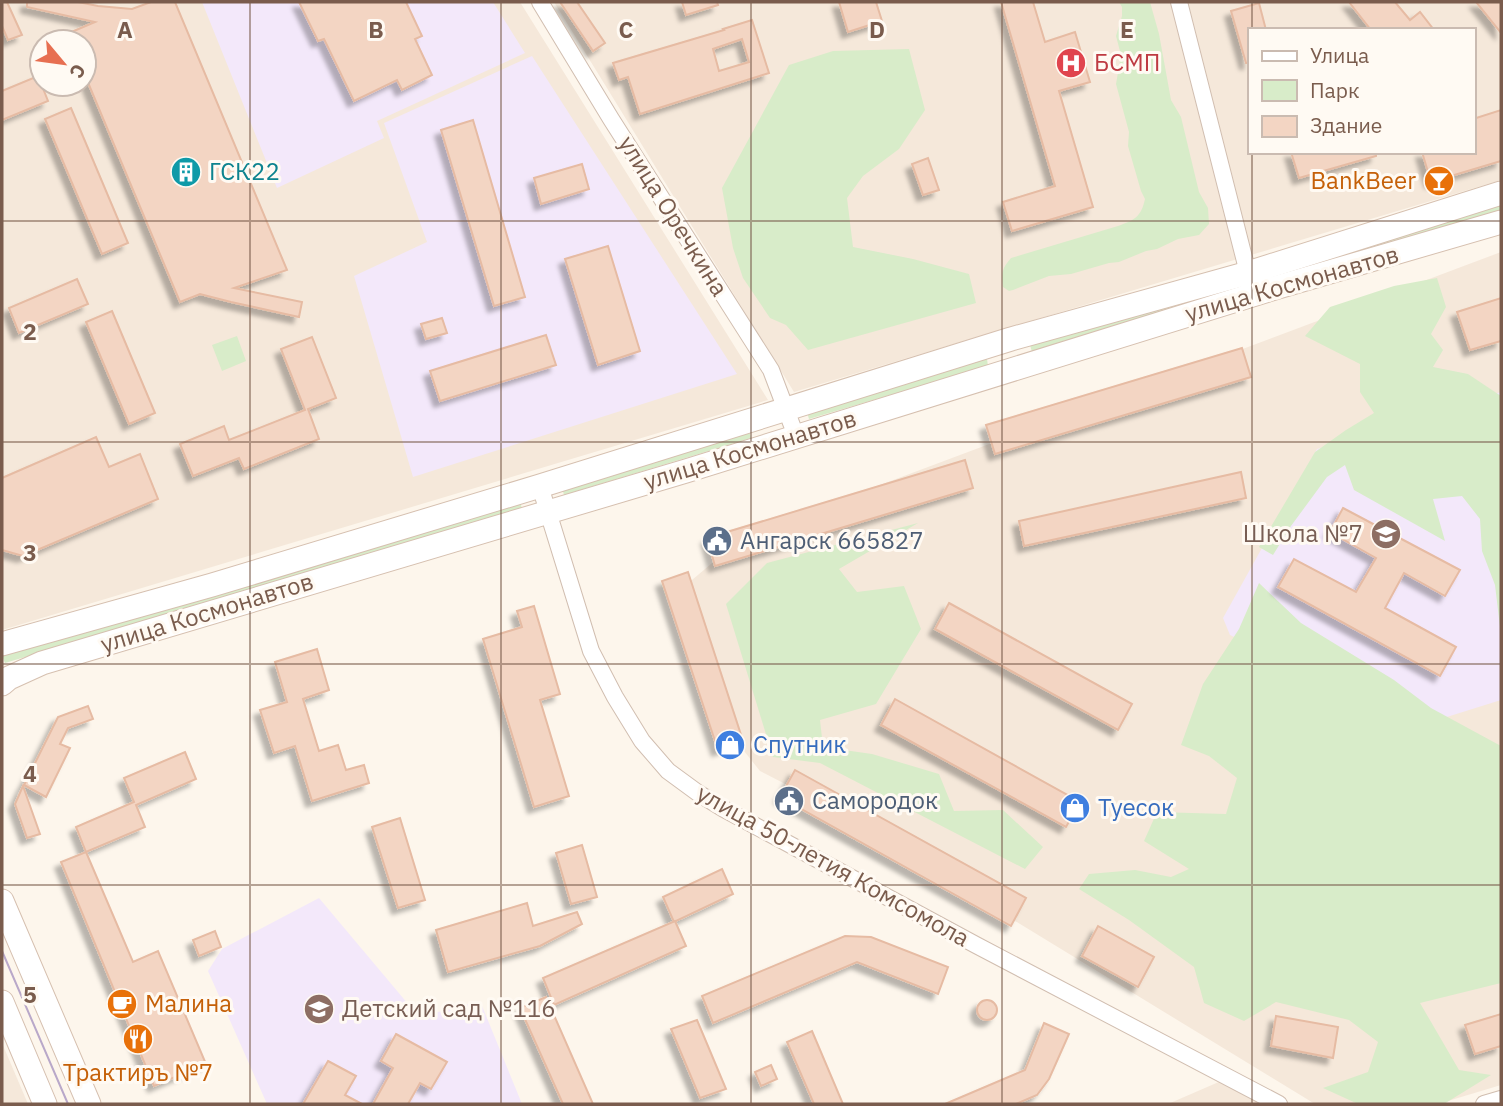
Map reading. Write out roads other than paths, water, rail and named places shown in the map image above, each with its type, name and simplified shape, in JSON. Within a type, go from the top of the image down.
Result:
[{"type":"street","name":"улица Оречкина","points":[[540,2],[771,370],[796,436]]},
{"type":"street","points":[[1179,2],[1248,273],[1249,296]]},
{"type":"street","name":"улица Космонавтов","points":[[2,644],[212,585],[1011,339],[1248,273],[1501,193]]},
{"type":"street","name":"улица Космонавтов","points":[[2,684],[9,677],[42,663],[686,471],[1249,296],[1501,222]]},
{"type":"street","name":"улица 50-летия Комсомола","points":[[540,486],[591,651],[642,741],[668,771],[724,809],[1279,1104]]},
{"type":"street","points":[[2,901],[89,1104]]},
{"type":"street","points":[[2,1002],[45,1104]]},
{"type":"street","points":[[1484,1104],[1501,1099]]},
{"type":"tram line","points":[[2,951],[68,1104]]},
{"type":"place","name":"БСМП","points":[[1071,63]]},
{"type":"place","name":"ГСК22","points":[[186,172]]},
{"type":"place","name":"BankBeer","points":[[1439,181]]},
{"type":"place","name":"Школа №7","points":[[1386,534]]},
{"type":"place","name":"Ангарск 665827","points":[[717,541]]},
{"type":"place","name":"Спутник","points":[[730,745]]},
{"type":"place","name":"Самородок","points":[[789,801]]},
{"type":"place","name":"Туесок","points":[[1075,808]]},
{"type":"place","name":"Малина","points":[[122,1004]]},
{"type":"place","name":"Детский сад №116","points":[[319,1009]]},
{"type":"place","name":"Трактиръ №7","points":[[138,1039]]}]
